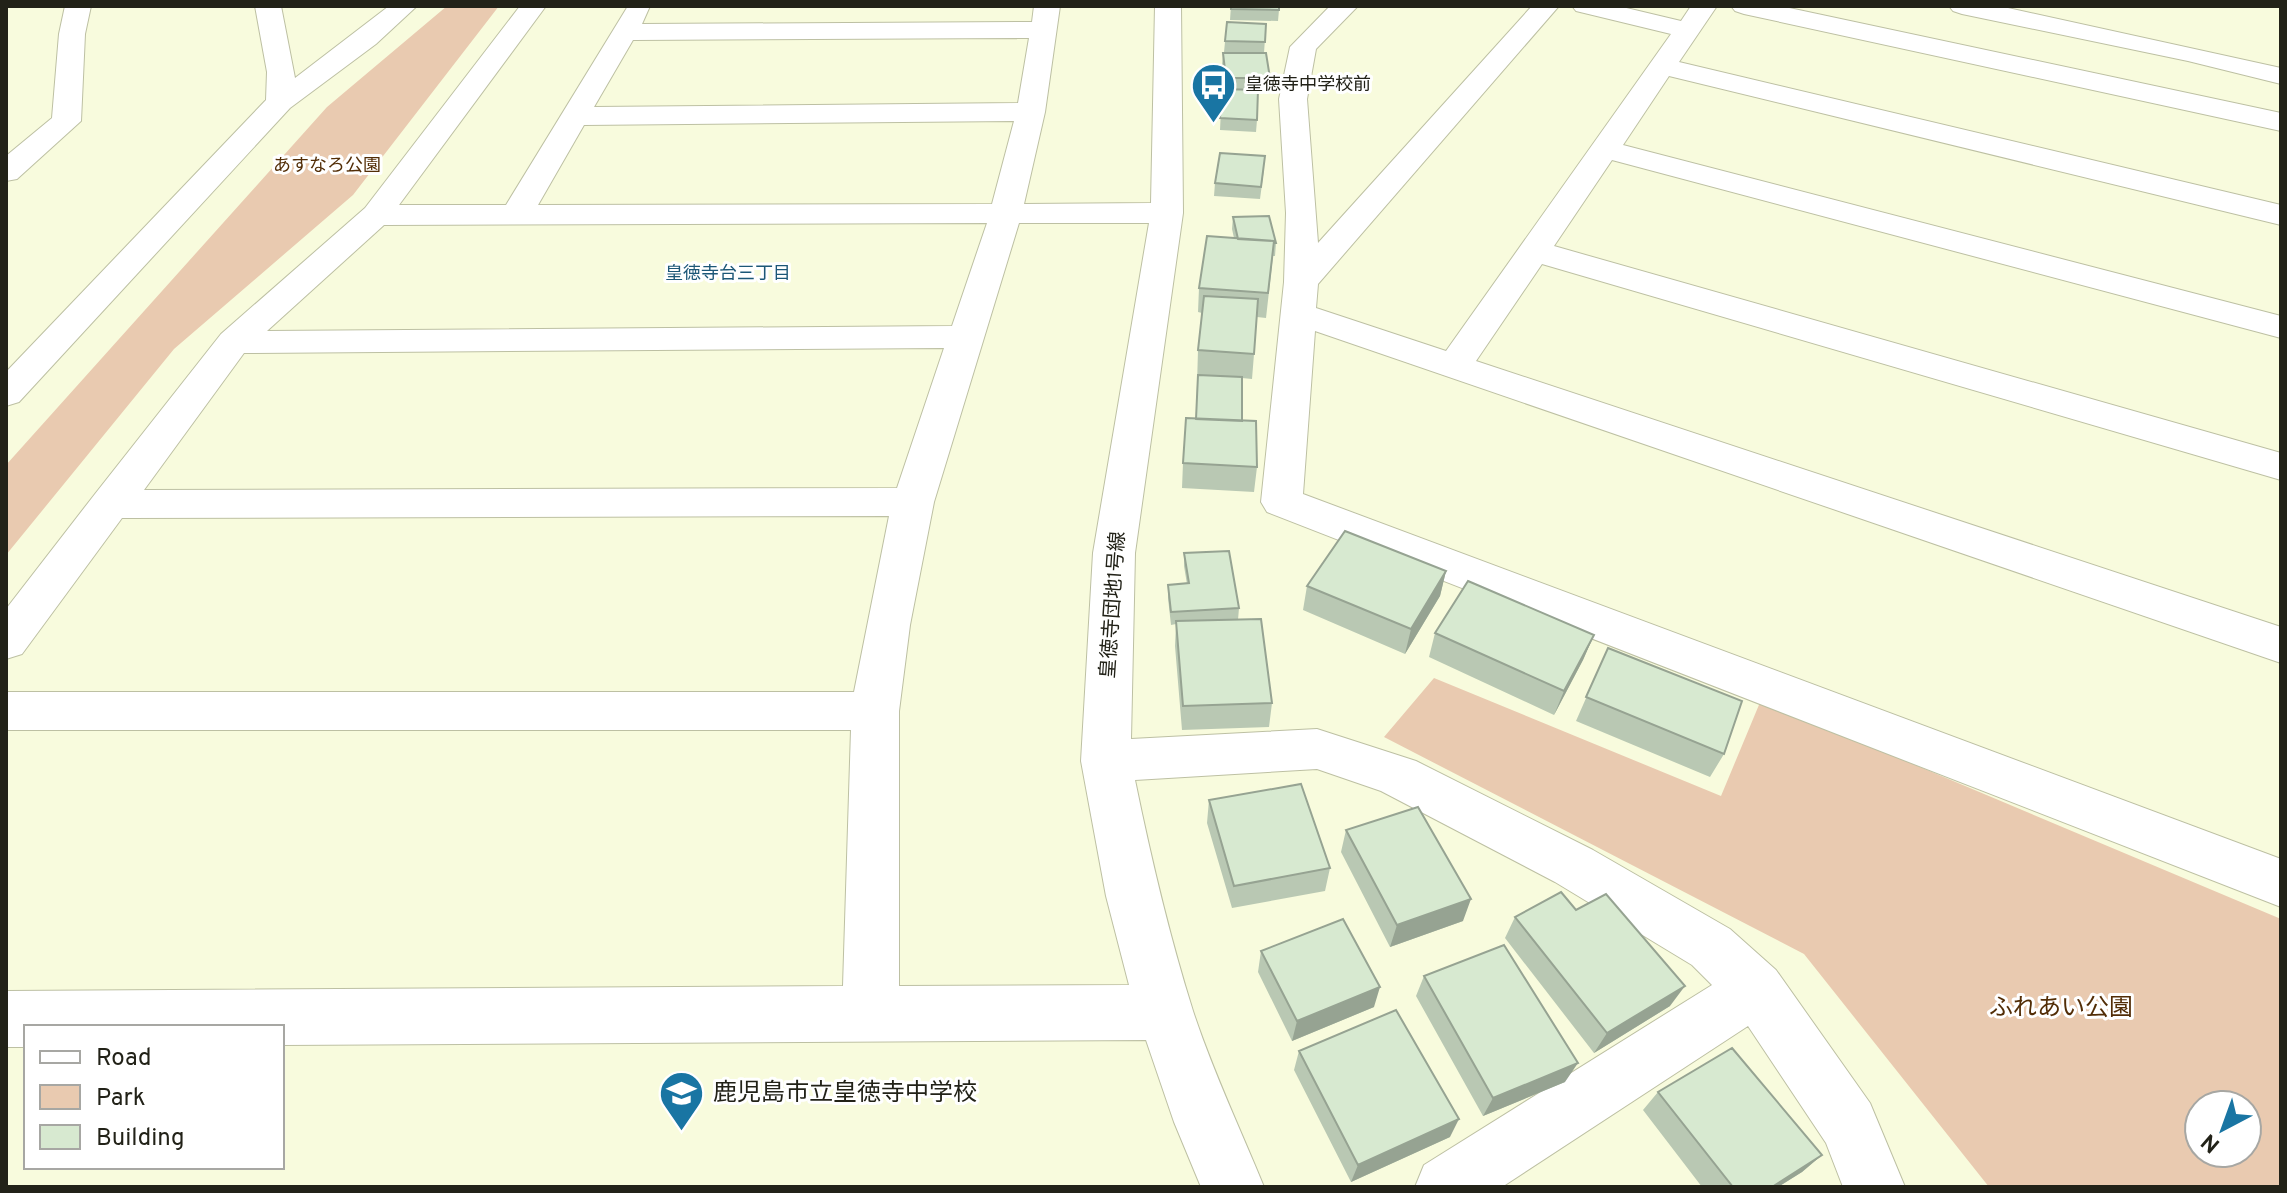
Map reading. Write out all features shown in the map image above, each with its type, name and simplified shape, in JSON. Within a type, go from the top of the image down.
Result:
[{"type":"street","points":[[6,172],[66,121],[72,34],[78,6]]},
{"type":"street","points":[[268,6],[281,72],[280,102]]},
{"type":"street","points":[[6,394],[280,102],[367,38],[404,6]]},
{"type":"street","points":[[6,642],[234,342],[376,215],[533,6]]},
{"type":"street","points":[[516,215],[640,6]]},
{"type":"street","name":"皇徳寺団地1号線","points":[[1168,6],[1167,213],[1114,553],[1106,761],[1133,896],[1165,1012],[1204,1122],[1233,1187]]},
{"type":"street","points":[[1345,6],[1303,47],[1293,99],[1302,213],[1299,298],[1282,502],[2281,883]]},
{"type":"street","points":[[1299,298],[1546,6]]},
{"type":"street","points":[[1454,366],[1696,18],[1585,6]]},
{"type":"street","points":[[1744,6],[2281,122]]},
{"type":"street","points":[[1962,6],[2188,53],[2281,76]]},
{"type":"street","points":[[624,32],[1045,18],[1031,112],[1006,213],[913,502],[875,711],[871,1014]]},
{"type":"street","points":[[1662,66],[2281,215]]},
{"type":"street","points":[[574,116],[1031,112]]},
{"type":"street","points":[[1605,149],[2281,327]]},
{"type":"street","points":[[376,215],[1167,213]]},
{"type":"street","points":[[1534,251],[2281,467]]},
{"type":"street","points":[[1299,298],[1454,366],[2281,645]]},
{"type":"street","points":[[234,342],[967,337]]},
{"type":"street","points":[[110,504],[913,502]]},
{"type":"street","points":[[6,711],[875,711]]},
{"type":"street","points":[[1106,761],[1317,749],[1398,776],[1574,866],[1711,947],[1756,989],[1849,1124],[1874,1187]]},
{"type":"street","points":[[1446,1187],[1756,989]]},
{"type":"street","points":[[6,1019],[1165,1012]]},
{"type":"green space","name":"あすなろ公園","points":[[447,6],[499,6],[353,195],[174,349],[6,555],[6,465],[327,107]]},
{"type":"green space","name":"ふれあい公園","points":[[1434,678],[1721,796],[1761,700],[2281,919],[2281,1187],[1989,1187],[1804,954],[1384,737]]},
{"type":"building","points":[[1231,6],[1279,6],[1279,10],[1231,9]]},
{"type":"building","points":[[1227,22],[1266,24],[1265,42],[1225,41]]},
{"type":"building","points":[[1223,53],[1266,53],[1270,78],[1226,78]]},
{"type":"building","points":[[1222,89],[1258,90],[1257,120],[1220,118]]},
{"type":"building","points":[[1220,153],[1265,156],[1261,187],[1215,183]]},
{"type":"building","points":[[1269,216],[1276,243],[1238,239],[1233,217]]},
{"type":"building","points":[[1207,236],[1274,241],[1268,293],[1199,288]]},
{"type":"building","points":[[1204,296],[1258,299],[1254,354],[1198,350]]},
{"type":"building","points":[[1198,375],[1242,377],[1242,421],[1196,419]]},
{"type":"building","points":[[1186,418],[1256,421],[1257,467],[1183,463]]},
{"type":"building","points":[[1345,531],[1446,571],[1411,629],[1307,586]]},
{"type":"building","points":[[1229,551],[1239,608],[1171,612],[1168,585],[1189,583],[1184,553]]},
{"type":"building","points":[[1468,581],[1594,635],[1564,691],[1435,633]]},
{"type":"building","points":[[1261,619],[1272,703],[1183,706],[1176,621]]},
{"type":"building","points":[[1608,648],[1742,701],[1724,754],[1586,697]]},
{"type":"building","points":[[1301,784],[1330,868],[1234,886],[1209,800]]},
{"type":"building","points":[[1418,807],[1471,899],[1397,925],[1346,830]]},
{"type":"building","points":[[1561,892],[1576,910],[1606,894],[1685,986],[1607,1033],[1515,917]]},
{"type":"building","points":[[1343,919],[1380,987],[1297,1021],[1261,951]]},
{"type":"building","points":[[1504,945],[1578,1063],[1493,1098],[1424,976]]},
{"type":"building","points":[[1396,1010],[1459,1119],[1358,1165],[1299,1051]]},
{"type":"building","points":[[1732,1048],[1822,1155],[1772,1187],[1733,1187],[1658,1092]]},
{"type":"place","name":"皇徳寺中学校前","points":[[1214,124]]},
{"type":"place","name":"鹿児島市立皇徳寺中学校","points":[[682,1133]]},
{"type":"district","name":"皇徳寺台三丁目","points":[[728,274]]}]
